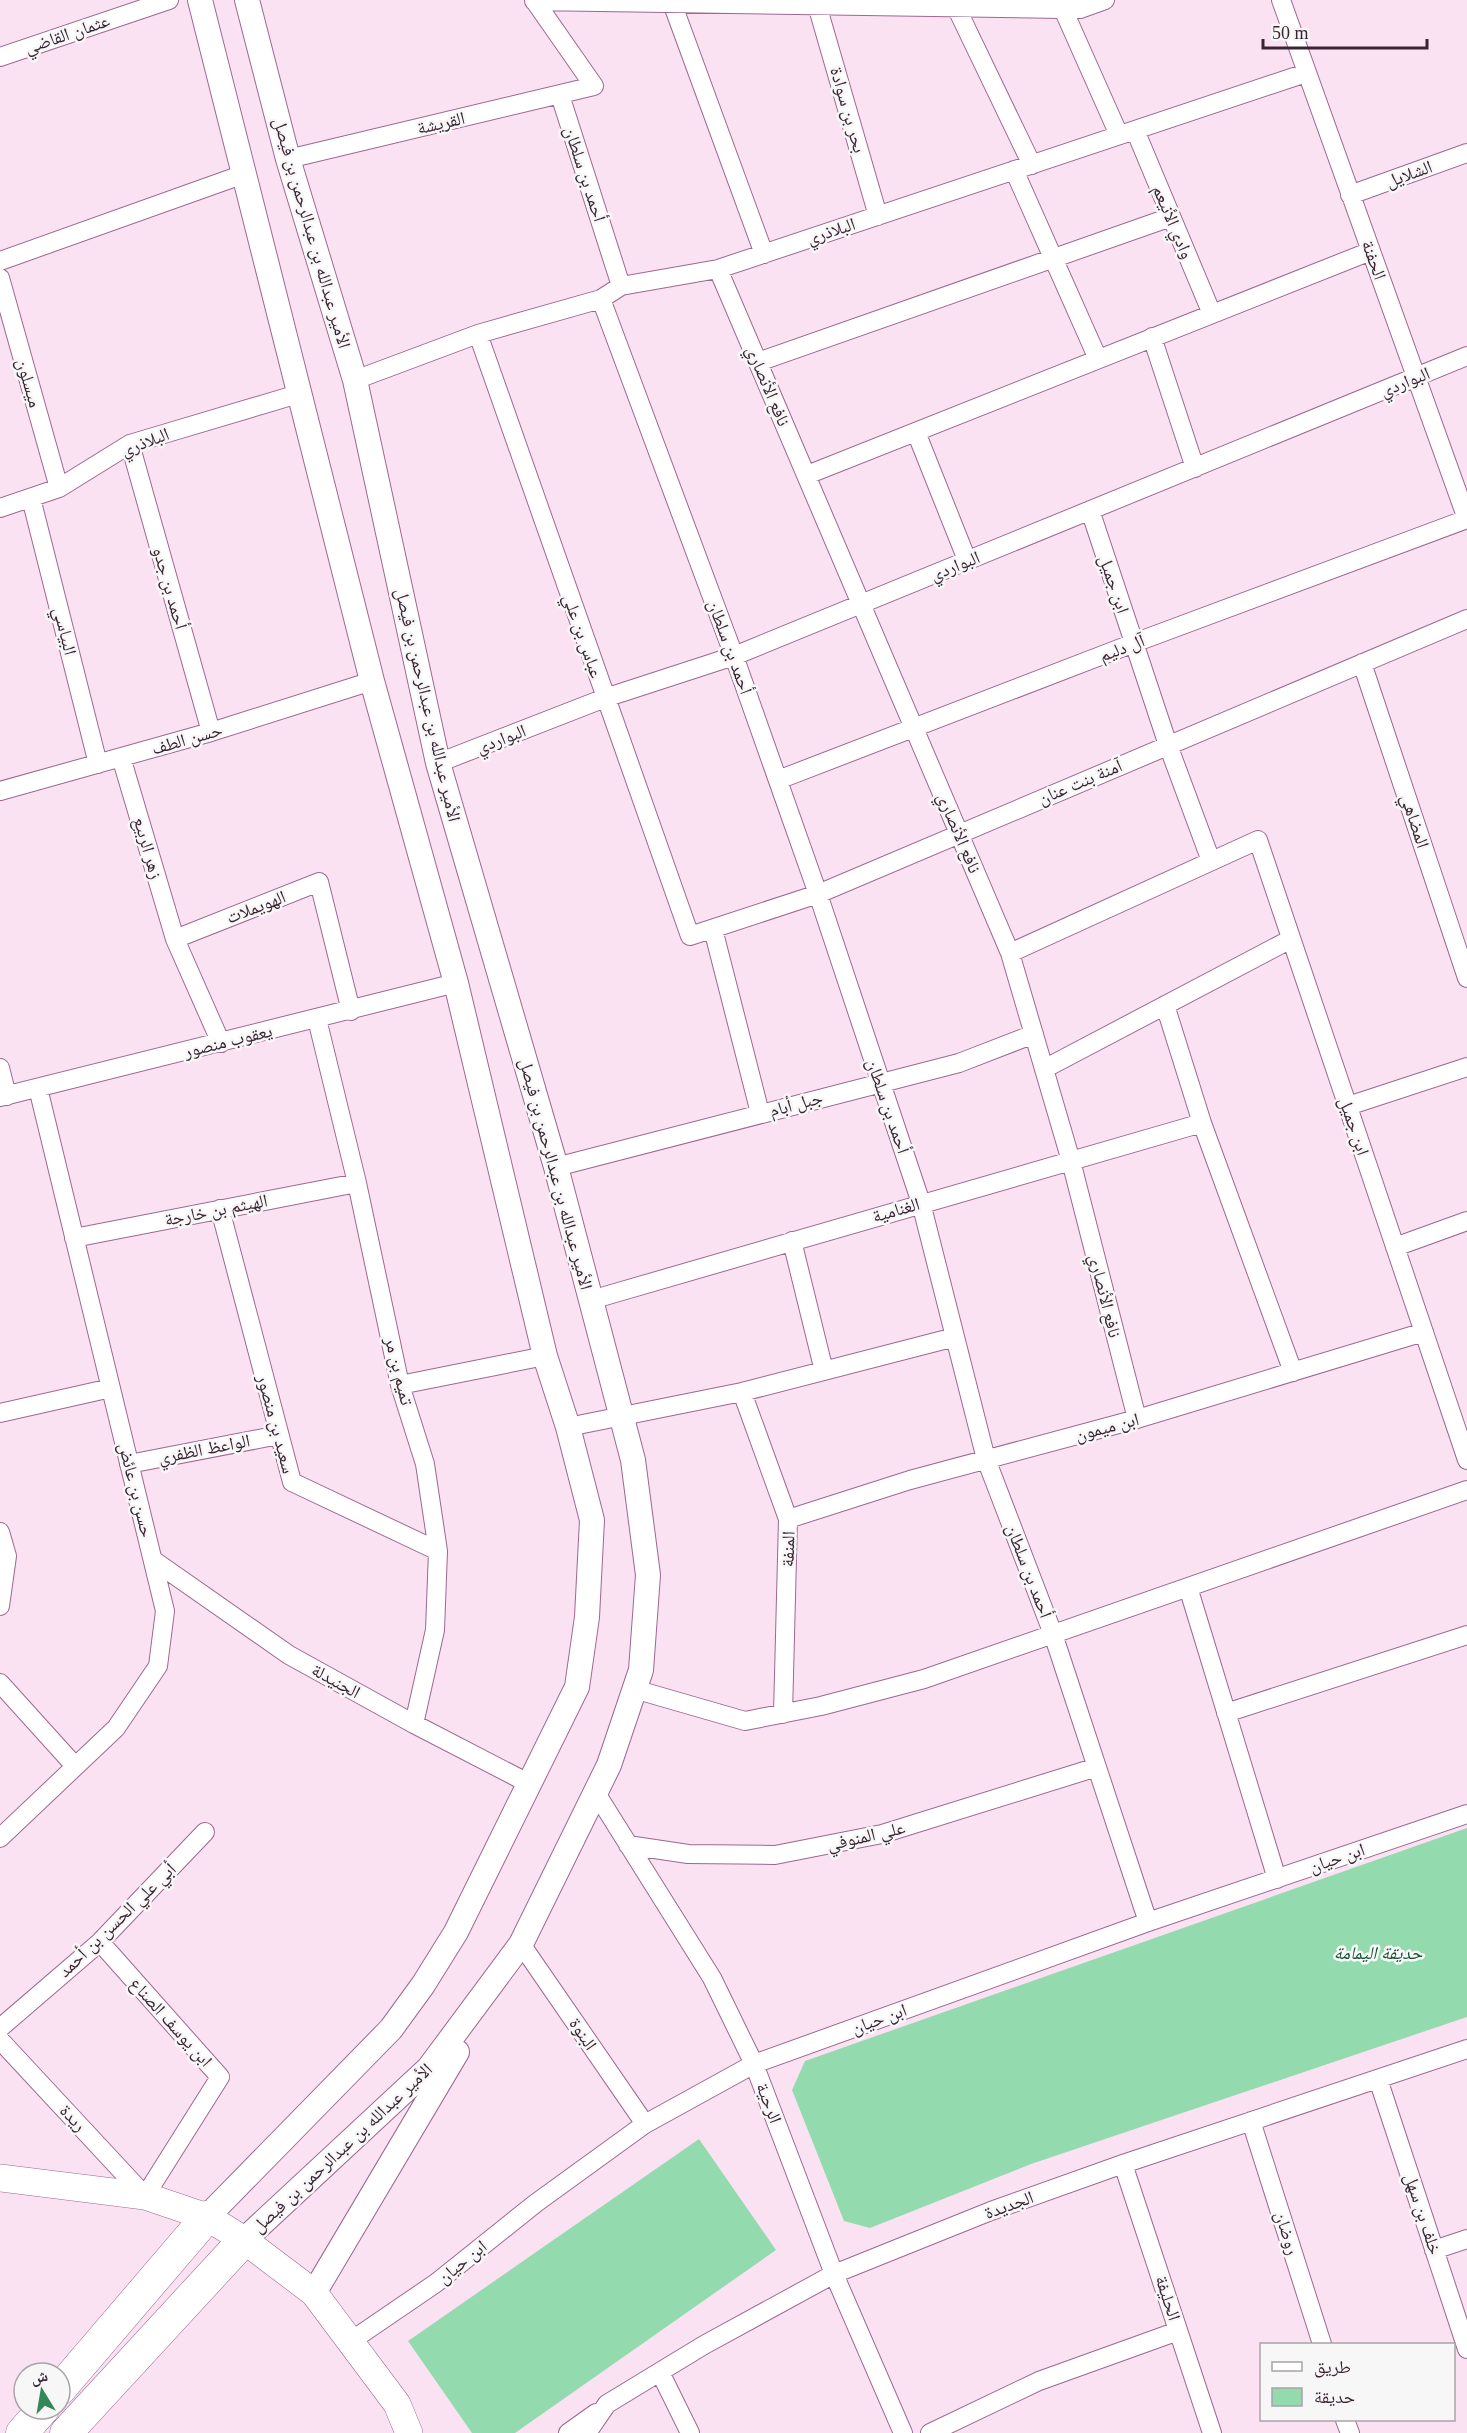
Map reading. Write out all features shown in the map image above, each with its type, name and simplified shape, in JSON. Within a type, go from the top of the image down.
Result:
[{"type":"highway","points":[[72,2375],[207,2217]]},
{"type":"highway","points":[[66,2433],[244,2240]]},
{"type":"highway","points":[[22,2433],[32,2421]]},
{"type":"main road","points":[[200,0],[372,681],[456,983],[545,1356],[568,1427],[592,1520],[587,1617],[577,1687],[456,1932],[423,1985],[391,2029],[207,2217]]},
{"type":"main road","name":"الأمير عبدالله بن عبدالرحمن بن فيصل","points":[[244,2240],[429,2068],[521,1944],[609,1766],[641,1670],[648,1575],[633,1460],[556,1167],[438,764],[355,380],[288,159],[247,0]]},
{"type":"main road","points":[[314,2293],[521,1944]]},
{"type":"main road","points":[[0,2178],[145,2196],[207,2217],[244,2240],[314,2293],[398,2404],[409,2433]]},
{"type":"street","name":"عثمان القاضي","points":[[0,57],[169,0]]},
{"type":"street","points":[[534,0],[817,5],[903,3],[956,7],[1063,9],[1080,9],[1099,1]]},
{"type":"street","name":"القريشة","points":[[288,159],[560,96],[594,86],[534,0]]},
{"type":"street","name":"الحفنة","points":[[1281,0],[1467,519]]},
{"type":"street","points":[[671,1],[764,254]]},
{"type":"street","name":"بحر بن سوادة","points":[[817,5],[878,216]]},
{"type":"street","points":[[956,7],[1032,165]]},
{"type":"street","name":"وادي الأنيعم","points":[[1063,9],[1171,217],[1212,314]]},
{"type":"street","name":"البلاذري","points":[[355,380],[478,334],[601,299],[621,286],[718,269],[1306,73]]},
{"type":"street","name":"أحمد بن سلطان","points":[[560,96],[621,286]]},
{"type":"street","name":"الشلايل","points":[[1350,195],[1467,153]]},
{"type":"street","points":[[1014,170],[1098,359]]},
{"type":"street","points":[[0,261],[244,174]]},
{"type":"street","points":[[758,362],[1171,217]]},
{"type":"street","points":[[807,476],[1371,250]]},
{"type":"street","name":"نافع الأنصاري","points":[[718,269],[1010,953],[1071,1161],[1137,1419]]},
{"type":"street","name":"ميسلون","points":[[0,278],[59,488]]},
{"type":"street","name":"أحمد بن سلطان","points":[[601,299],[734,656],[818,894],[921,1203],[986,1459],[1053,1634],[1148,1922]]},
{"type":"street","name":"عباس بن علي","points":[[478,334],[690,936]]},
{"type":"street","points":[[1152,337],[1195,468]]},
{"type":"street","name":"البواردي","points":[[438,764],[605,698],[734,656],[1467,356]]},
{"type":"street","name":"البلاذري","points":[[0,508],[59,488],[130,444],[298,394]]},
{"type":"street","points":[[916,432],[967,560]]},
{"type":"street","name":"أحمد بن جدو","points":[[130,444],[211,732]]},
{"type":"street","name":"البياسي","points":[[31,498],[98,764]]},
{"type":"street","name":"ابن جميل","points":[[1089,510],[1168,745],[1212,861]]},
{"type":"street","name":"آل دليم","points":[[778,780],[1134,643],[1467,519]]},
{"type":"street","name":"آمنة بنت عنان","points":[[690,936],[818,894],[1467,619]]},
{"type":"street","name":"المضاهي","points":[[1362,663],[1467,978]]},
{"type":"street","name":"حسن الطف","points":[[0,791],[211,732],[372,681]]},
{"type":"street","name":"زهر الربيع","points":[[121,757],[175,939]]},
{"type":"street","name":"ابن جميل","points":[[1010,953],[1258,840],[1467,1460]]},
{"type":"street","name":"الهويملات","points":[[175,939],[319,882],[351,1011]]},
{"type":"street","points":[[713,929],[760,1113]]},
{"type":"street","points":[[175,939],[220,1043]]},
{"type":"street","points":[[1044,1068],[1291,939]]},
{"type":"street","name":"يعقوب منصور","points":[[4,1096],[456,983]]},
{"type":"street","points":[[1165,1005],[1202,1124],[1293,1372]]},
{"type":"street","name":"تميم بن مر","points":[[317,1019],[357,1183],[400,1385],[425,1464],[438,1551],[435,1630],[414,1724]]},
{"type":"street","name":"جبل أبام","points":[[556,1167],[959,1063],[1034,1034]]},
{"type":"street","points":[[1348,1106],[1467,1067]]},
{"type":"street","points":[[0,1068],[4,1096]]},
{"type":"street","name":"حسن بن عائض","points":[[0,1838],[116,1728],[158,1666],[165,1611],[38,1088]]},
{"type":"street","name":"الغنامية","points":[[591,1300],[921,1203],[1202,1124]]},
{"type":"street","name":"الهيثم بن خارجة","points":[[74,1238],[357,1183]]},
{"type":"street","name":"سعيد بن منصور","points":[[220,1209],[292,1482],[438,1551]]},
{"type":"street","points":[[1395,1248],[1467,1221]]},
{"type":"street","points":[[792,1241],[824,1371]]},
{"type":"street","name":"ابن ميمون","points":[[789,1519],[986,1459],[1137,1419],[1424,1332]]},
{"type":"street","points":[[568,1427],[742,1392],[955,1337]]},
{"type":"street","points":[[400,1385],[545,1356]]},
{"type":"street","points":[[0,1413],[111,1388]]},
{"type":"street","name":"المنفة","points":[[742,1392],[789,1519],[783,1714]]},
{"type":"street","name":"الواعظ الظفري","points":[[129,1464],[279,1435]]},
{"type":"street","points":[[634,1689],[745,1721],[783,1714],[924,1679],[1467,1490]]},
{"type":"street","points":[[0,1532],[6,1556],[0,1606]]},
{"type":"street","name":"الجنيدلة","points":[[153,1560],[289,1655],[414,1724],[530,1784]]},
{"type":"street","points":[[1188,1587],[1276,1879]]},
{"type":"street","points":[[1226,1713],[1467,1635]]},
{"type":"street","points":[[0,1683],[75,1766]]},
{"type":"street","name":"علي المنوفي","points":[[628,1845],[688,1854],[774,1855],[882,1834],[1097,1767]]},
{"type":"street","name":"الرحية","points":[[596,1793],[712,1978],[754,2064],[834,2274],[903,2433]]},
{"type":"street","name":"ابن حيان","points":[[351,2341],[436,2283],[536,2203],[645,2124],[754,2064],[1148,1922],[1467,1814]]},
{"type":"street","name":"أبي علي الحسن بن أحمد","points":[[0,2028],[100,1942],[205,1832]]},
{"type":"street","name":"ابن يوسف الصناع","points":[[100,1942],[220,2077],[145,2196]]},
{"type":"street","name":"البنوة","points":[[521,1944],[645,2124]]},
{"type":"street","name":"ريدة","points":[[0,2040],[145,2196]]},
{"type":"street","name":"الجديدة","points":[[587,2433],[607,2404],[834,2274],[992,2211],[1123,2164],[1467,2049]]},
{"type":"street","name":"خلف بن سهل","points":[[1378,2079],[1467,2349]]},
{"type":"street","name":"روضان","points":[[1251,2121],[1322,2343]]},
{"type":"street","name":"الحليفة","points":[[1123,2164],[1212,2433]]},
{"type":"street","points":[[1434,2250],[1467,2239]]},
{"type":"street","points":[[930,2433],[1039,2381],[1178,2331]]},
{"type":"street","points":[[660,2372],[690,2433]]},
{"type":"street","points":[[568,2433],[607,2404]]},
{"type":"green space","name":"حديقة اليمامة","points":[[1467,1828],[1467,2017],[1031,2164],[870,2228],[844,2221],[792,2090],[805,2061]]},
{"type":"green space","points":[[699,2139],[776,2250],[515,2433],[472,2433],[408,2341]]}]
